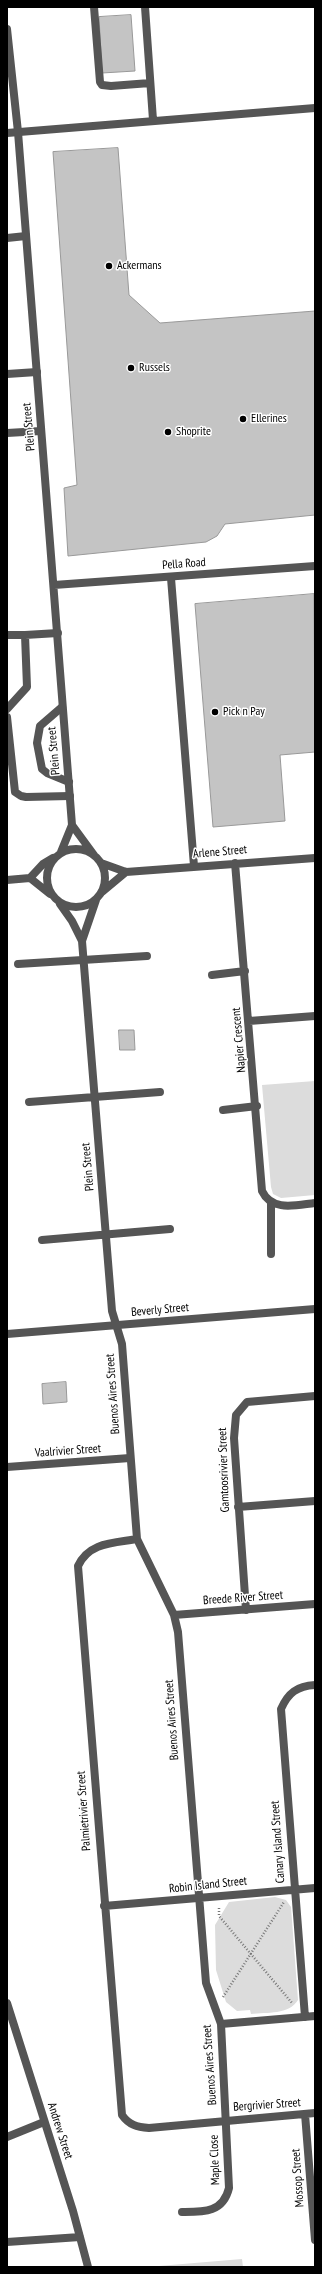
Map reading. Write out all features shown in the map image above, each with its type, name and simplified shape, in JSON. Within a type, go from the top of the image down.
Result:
[{"type":"street","points":[[94,7],[100,82],[106,86],[150,83]]},
{"type":"street","points":[[145,7],[153,120]]},
{"type":"street","name":"Plein Street","points":[[7,28],[18,132],[72,825],[58,855]]},
{"type":"street","points":[[7,133],[315,108]]},
{"type":"street","points":[[7,238],[26,236]]},
{"type":"street","points":[[7,374],[36,372]]},
{"type":"street","points":[[7,433],[41,431]]},
{"type":"street","name":"Pella Road","points":[[54,585],[171,578],[315,566]]},
{"type":"street","points":[[171,578],[194,866]]},
{"type":"street","points":[[7,635],[58,633]]},
{"type":"street","points":[[7,709],[27,687],[25,635]]},
{"type":"street","points":[[62,707],[40,726],[37,743],[42,769],[47,773],[69,782]]},
{"type":"street","points":[[7,717],[15,792],[26,797],[70,796]]},
{"type":"street","points":[[72,825],[94,855],[102,863],[105,872],[105,883],[102,892]]},
{"type":"street","points":[[7,880],[30,878],[43,864],[58,855],[78,848],[94,855]]},
{"type":"street","points":[[52,895],[46,876],[49,866],[58,855]]},
{"type":"street","name":"Arlene Street","points":[[102,863],[126,872],[315,858]]},
{"type":"street","name":"Napier Crescent","points":[[235,863],[257,1106],[262,1191],[271,1202],[271,1254]]},
{"type":"street","points":[[30,878],[59,902],[68,906],[78,907],[96,900],[102,892],[126,872]]},
{"type":"street","name":"Plein Street","points":[[96,900],[82,941],[112,1311],[116,1326]]},
{"type":"street","name":"Plein Street","points":[[59,902],[72,921],[82,941]]},
{"type":"street","points":[[18,964],[148,956]]},
{"type":"street","points":[[212,975],[245,971]]},
{"type":"street","points":[[249,1021],[315,1016]]},
{"type":"street","points":[[29,1102],[160,1092]]},
{"type":"street","points":[[223,1110],[257,1106]]},
{"type":"street","points":[[271,1202],[286,1206],[315,1203]]},
{"type":"street","points":[[42,1240],[170,1229]]},
{"type":"street","name":"Beverly Street","points":[[7,1334],[315,1309]]},
{"type":"street","name":"Buenos Aires Street","points":[[116,1326],[122,1344],[137,1539],[174,1615],[178,1632],[198,1899],[206,1983],[221,2024],[226,2120]]},
{"type":"street","name":"Gamtoosrivier Street","points":[[246,1610],[238,1507],[234,1422],[241,1408],[247,1402],[315,1396]]},
{"type":"street","name":"Vaalrivier Street","points":[[7,1467],[130,1458]]},
{"type":"street","points":[[238,1507],[315,1501]]},
{"type":"street","name":"Palmietrivier Street","points":[[127,2121],[122,2115],[119,2097],[78,1566],[82,1557],[89,1550],[102,1545],[137,1539]]},
{"type":"street","name":"Breede River Street","points":[[174,1615],[315,1604]]},
{"type":"street","name":"Canary Island Street","points":[[304,2017],[281,1709],[292,1692],[302,1686],[315,1685]]},
{"type":"street","name":"Robin Island Street","points":[[104,1906],[315,1888]]},
{"type":"street","name":"Andrew Street","points":[[7,2003],[88,2267]]},
{"type":"street","points":[[221,2024],[315,2016]]},
{"type":"street","name":"Bergrivier Street","points":[[127,2121],[137,2127],[149,2128],[315,2113]]},
{"type":"street","name":"Mossop Street","points":[[305,2114],[315,2240]]},
{"type":"street","name":"Maple Close","points":[[182,2212],[212,2210],[221,2204],[228,2194],[229,2182],[226,2120]]},
{"type":"street","points":[[7,2137],[44,2122]]},
{"type":"street","points":[[7,2242],[80,2237]]},
{"type":"path","points":[[219,1896],[219,1916],[294,2006],[303,2006]]},
{"type":"path","points":[[214,2005],[224,1996],[252,1955],[284,1902],[295,1902]]},
{"type":"shaded area","points":[[315,1081],[315,1195],[281,1198],[273,1194],[271,1187],[262,1085]]},
{"type":"shaded area","points":[[275,1897],[286,1900],[291,1907],[298,2000],[289,2008],[277,2012],[251,2014],[250,2010],[237,2011],[226,2002],[216,1970],[215,1925],[229,1902]]},
{"type":"shaded area","points":[[242,2259],[243,2267],[147,2267]]},
{"type":"building","points":[[131,15],[135,71],[102,73],[99,17]]},
{"type":"building","points":[[118,148],[129,295],[160,323],[315,311],[315,515],[225,524],[217,536],[206,542],[68,556],[64,488],[77,485],[53,152]]},
{"type":"building","points":[[314,594],[315,752],[280,755],[285,821],[213,827],[195,604]]},
{"type":"building","points":[[119,1030],[134,1030],[135,1050],[120,1050]]},
{"type":"building","points":[[66,1382],[67,1402],[43,1404],[42,1384]]},
{"type":"place","name":"Ackermans","points":[[109,266]]},
{"type":"place","name":"Russels","points":[[131,368]]},
{"type":"place","name":"Ellerines","points":[[243,419]]},
{"type":"place","name":"Shoprite","points":[[168,432]]},
{"type":"place","name":"Pick n Pay","points":[[215,712]]}]
